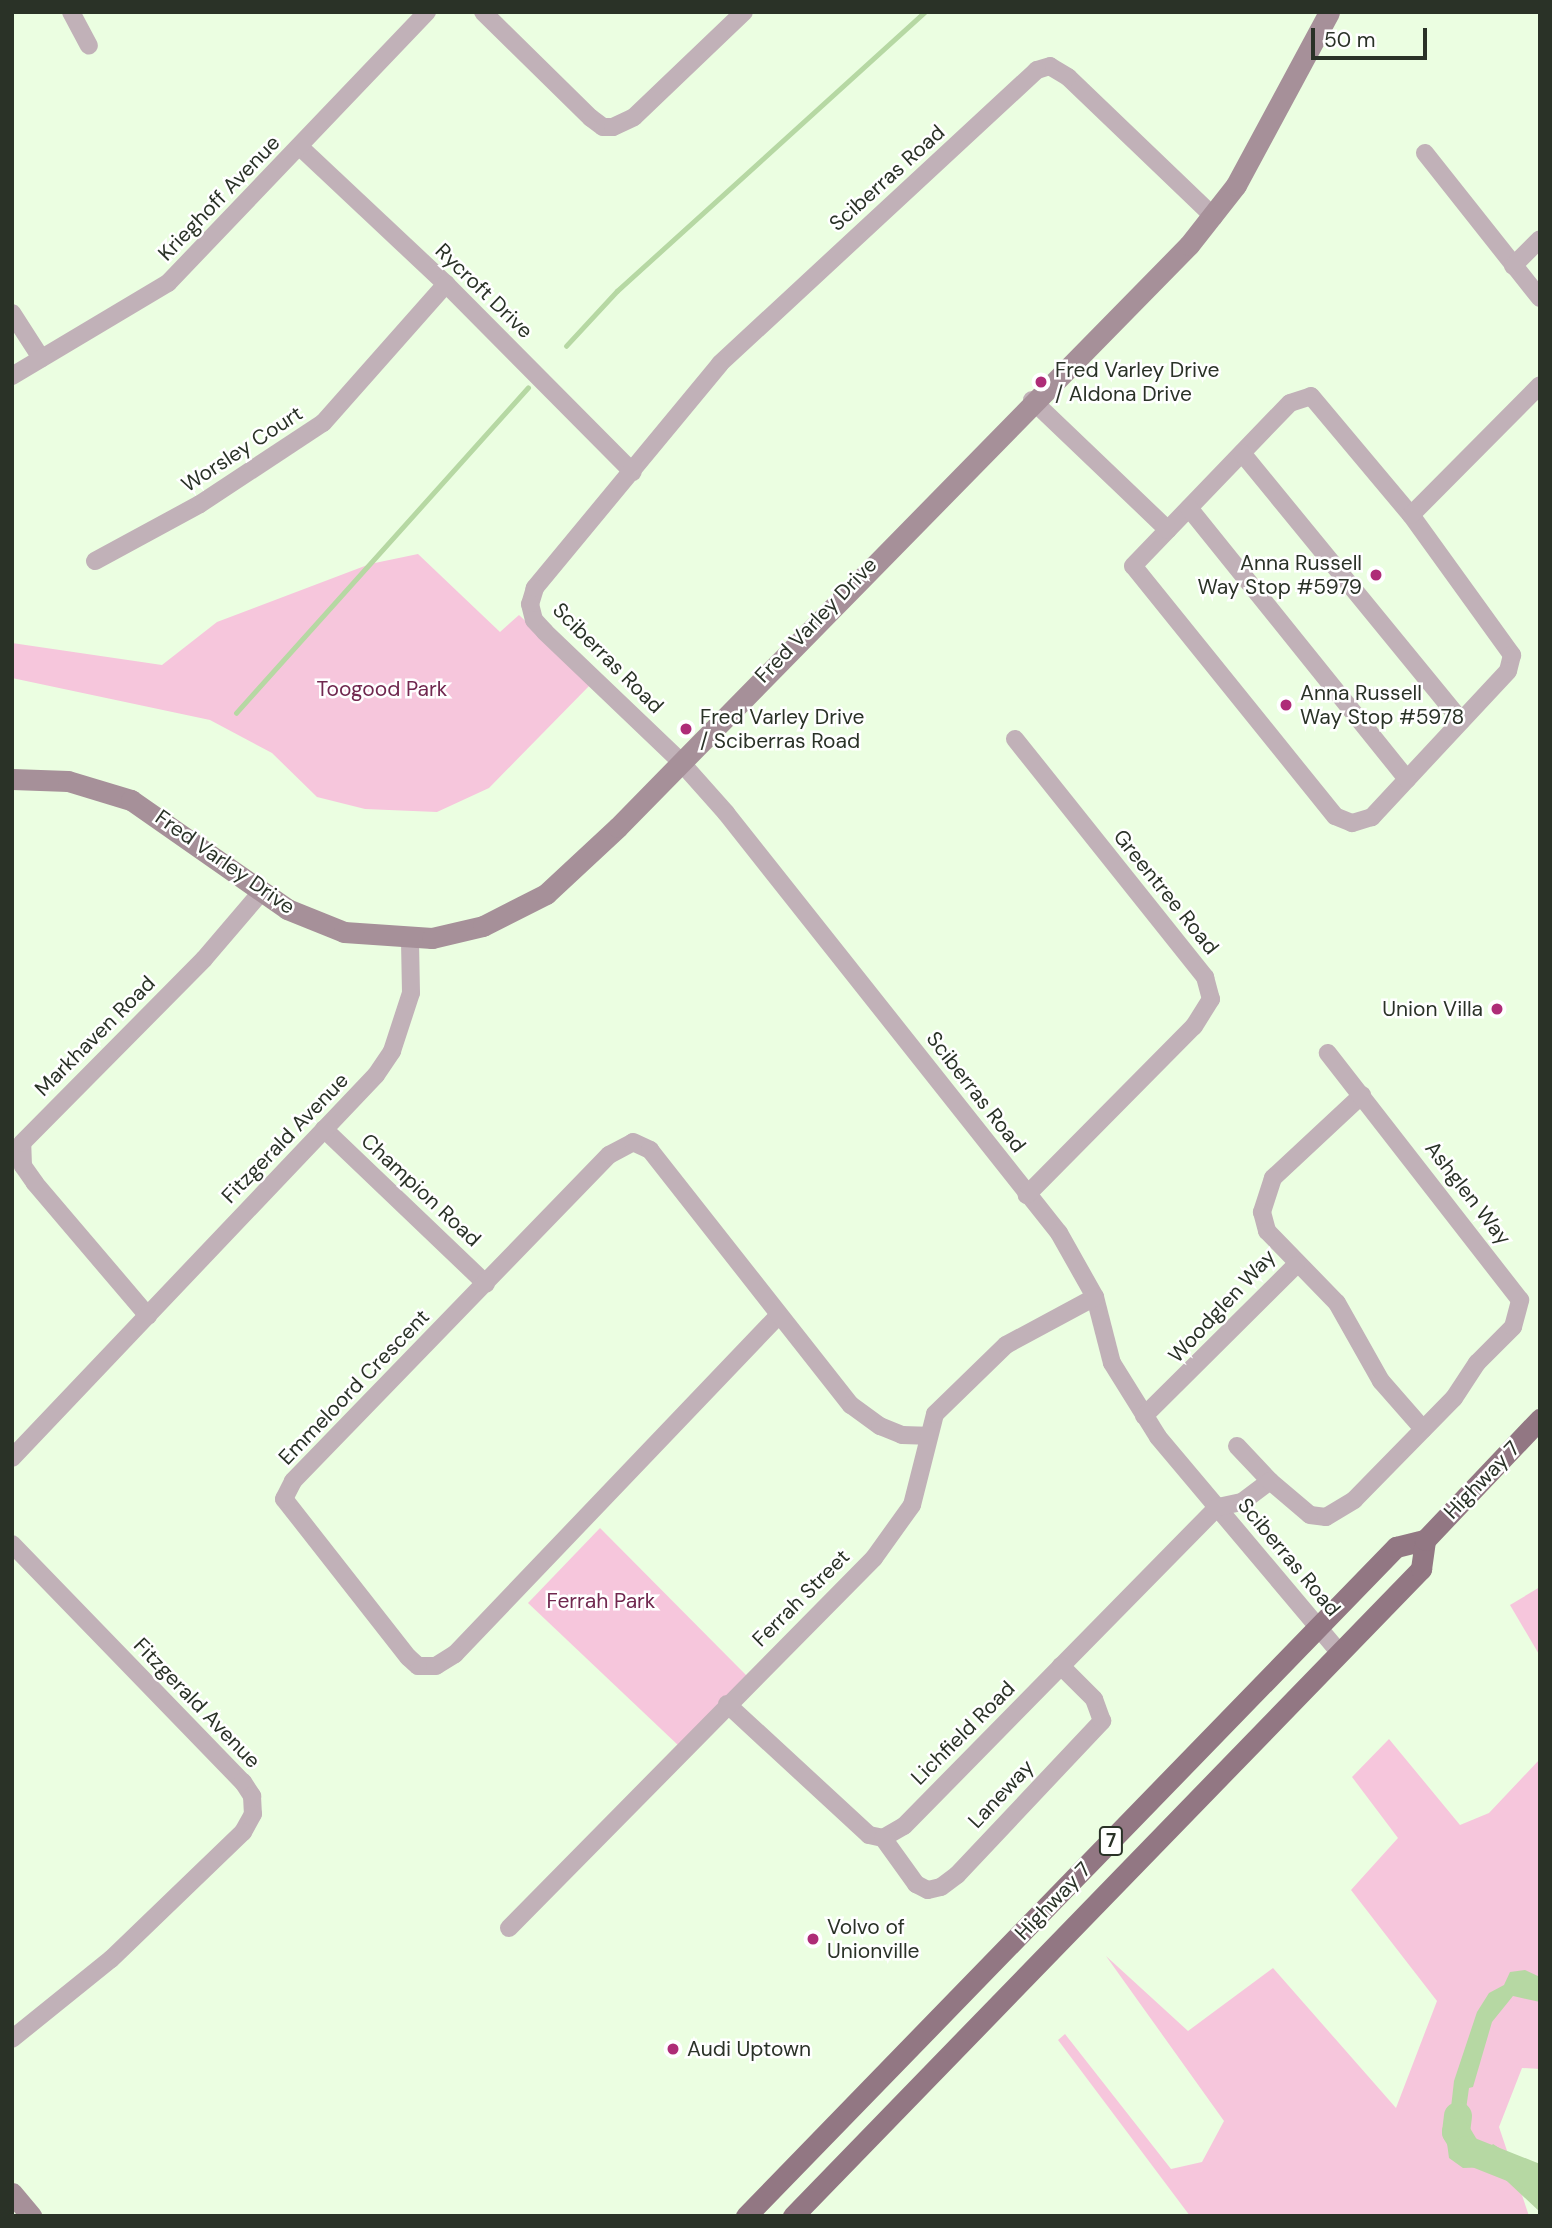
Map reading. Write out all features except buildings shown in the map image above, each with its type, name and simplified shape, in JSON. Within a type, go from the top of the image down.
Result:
[{"type":"main road","name":"Highway 7","points":[[746,2216],[1396,1548],[1425,1540],[1540,1419]]},
{"type":"main road","name":"Highway 7","points":[[793,2216],[1421,1569],[1425,1540]]},
{"type":"street","points":[[71,12],[89,46]]},
{"type":"street","name":"Krieghoff Avenue","points":[[12,376],[168,283],[427,12]]},
{"type":"street","points":[[483,12],[591,118],[603,127],[613,127],[634,117],[744,12]]},
{"type":"street","name":"Fred Varley Drive","points":[[12,779],[68,781],[131,800],[287,909],[323,925],[410,939],[483,926],[546,894],[618,827],[679,760],[1214,217],[1236,185],[1329,12]]},
{"type":"street","name":"Sciberras Road","points":[[1214,217],[1068,77],[1050,66],[1037,70],[744,339],[535,588],[530,604],[534,620],[545,632],[679,760],[726,813],[1080,1263],[1095,1297],[1112,1363],[1144,1416],[1340,1653]]},
{"type":"street","name":"Rycroft Drive","points":[[299,147],[446,284],[633,472]]},
{"type":"street","points":[[1426,153],[1540,298]]},
{"type":"street","points":[[1513,266],[1540,239]]},
{"type":"street","name":"Worsley Court","points":[[95,561],[200,504],[323,423],[446,284]]},
{"type":"street","points":[[12,313],[41,358]]},
{"type":"street","points":[[1411,515],[1540,385]]},
{"type":"street","points":[[1311,396],[1411,515],[1512,655],[1508,671],[1372,817],[1352,823],[1335,816],[1133,566],[1290,403],[1311,396]]},
{"type":"street","points":[[1032,400],[1168,530]]},
{"type":"street","points":[[1242,453],[1461,722]]},
{"type":"street","points":[[1189,508],[1407,779]]},
{"type":"street","name":"Greentree Road","points":[[1015,739],[1205,977],[1211,999],[1194,1026],[1027,1195]]},
{"type":"street","name":"Markhaven Road","points":[[148,1316],[35,1183],[23,1166],[22,1143],[204,959],[262,891]]},
{"type":"street","name":"Fitzgerald Avenue","points":[[12,1458],[356,1098],[392,1051],[411,993],[410,939]]},
{"type":"street","name":"Ashglen Way","points":[[1237,1446],[1270,1481],[1310,1515],[1326,1517],[1354,1500],[1423,1429],[1513,1327],[1520,1300],[1328,1053]]},
{"type":"street","name":"Woodglen Way","points":[[1144,1416],[1296,1265],[1267,1231],[1264,1196],[1273,1178],[1362,1095]]},
{"type":"street","name":"Champion Road","points":[[324,1129],[486,1284]]},
{"type":"street","name":"Emmeloord Crescent","points":[[778,1316],[455,1654],[427,1668],[408,1657],[284,1499],[293,1481],[609,1155],[634,1142],[650,1150],[778,1316],[864,1416],[902,1435],[926,1436]]},
{"type":"street","points":[[1296,1265],[1337,1303],[1381,1381],[1423,1429]]},
{"type":"street","name":"Ferrah Street","points":[[509,1928],[727,1704],[874,1558],[901,1524],[912,1505],[926,1436],[935,1414],[1006,1345],[1095,1297]]},
{"type":"street","points":[[1218,1507],[1242,1502],[1270,1481]]},
{"type":"street","name":"Lichfield Road","points":[[883,1838],[904,1826],[1218,1507]]},
{"type":"street","name":"Fitzgerald Avenue","points":[[12,1544],[243,1782],[252,1796],[253,1814],[243,1832],[111,1959],[13,2039]]},
{"type":"street","name":"Laneway","points":[[883,1838],[916,1884],[928,1890],[957,1875],[1102,1721],[1094,1699],[1061,1666]]},
{"type":"street","points":[[727,1704],[869,1835],[883,1838]]},
{"type":"street","points":[[12,2193],[31,2216]]},
{"type":"green space","name":"Toogood Park","points":[[418,554],[500,632],[519,615],[592,683],[489,788],[437,812],[365,809],[317,797],[272,753],[210,720],[12,678],[12,643],[162,665],[217,622],[370,564]]},
{"type":"green space","name":"Ferrah Park","points":[[600,1528],[748,1677],[680,1747],[528,1603]]},
{"type":"green space","points":[[1540,1587],[1540,1656],[1510,1605]]},
{"type":"green space","points":[[1389,1739],[1460,1825],[1489,1813],[1540,1759],[1540,2069],[1522,2068],[1499,2127],[1529,2216],[1190,2216],[1058,2040],[1065,2034],[1171,2169],[1202,2162],[1224,2121],[1106,1956],[1188,2031],[1273,1968],[1396,2108],[1437,2001],[1351,1890],[1398,1838],[1352,1777]]},
{"type":"shaded area","points":[[1525,1970],[1540,1977],[1540,2002],[1513,1996],[1492,2022],[1473,2087],[1469,2088],[1463,2131],[1471,2156],[1483,2154],[1493,2144],[1524,2164],[1540,2185],[1540,2212],[1492,2167],[1463,2168],[1449,2158],[1447,2143],[1454,2081],[1477,2012],[1489,1993],[1504,1985],[1510,1972]]},
{"type":"waterway","points":[[566,346],[617,291],[925,12]]},
{"type":"waterway","points":[[236,713],[528,388]]},
{"type":"waterway","points":[[1458,2116],[1456,2132],[1467,2150],[1540,2179]]},
{"type":"place","name":"Fred Varley Drive / Aldona Drive","points":[[1041,382]]},
{"type":"place","name":"Anna Russell Way Stop #5979","points":[[1376,575]]},
{"type":"place","name":"Anna Russell Way Stop #5978","points":[[1286,705]]},
{"type":"place","name":"Fred Varley Drive / Sciberras Road","points":[[686,729]]},
{"type":"place","name":"Union Villa","points":[[1497,1009]]},
{"type":"place","name":"Volvo of Unionville","points":[[813,1939]]},
{"type":"place","name":"Audi Uptown","points":[[673,2049]]}]
